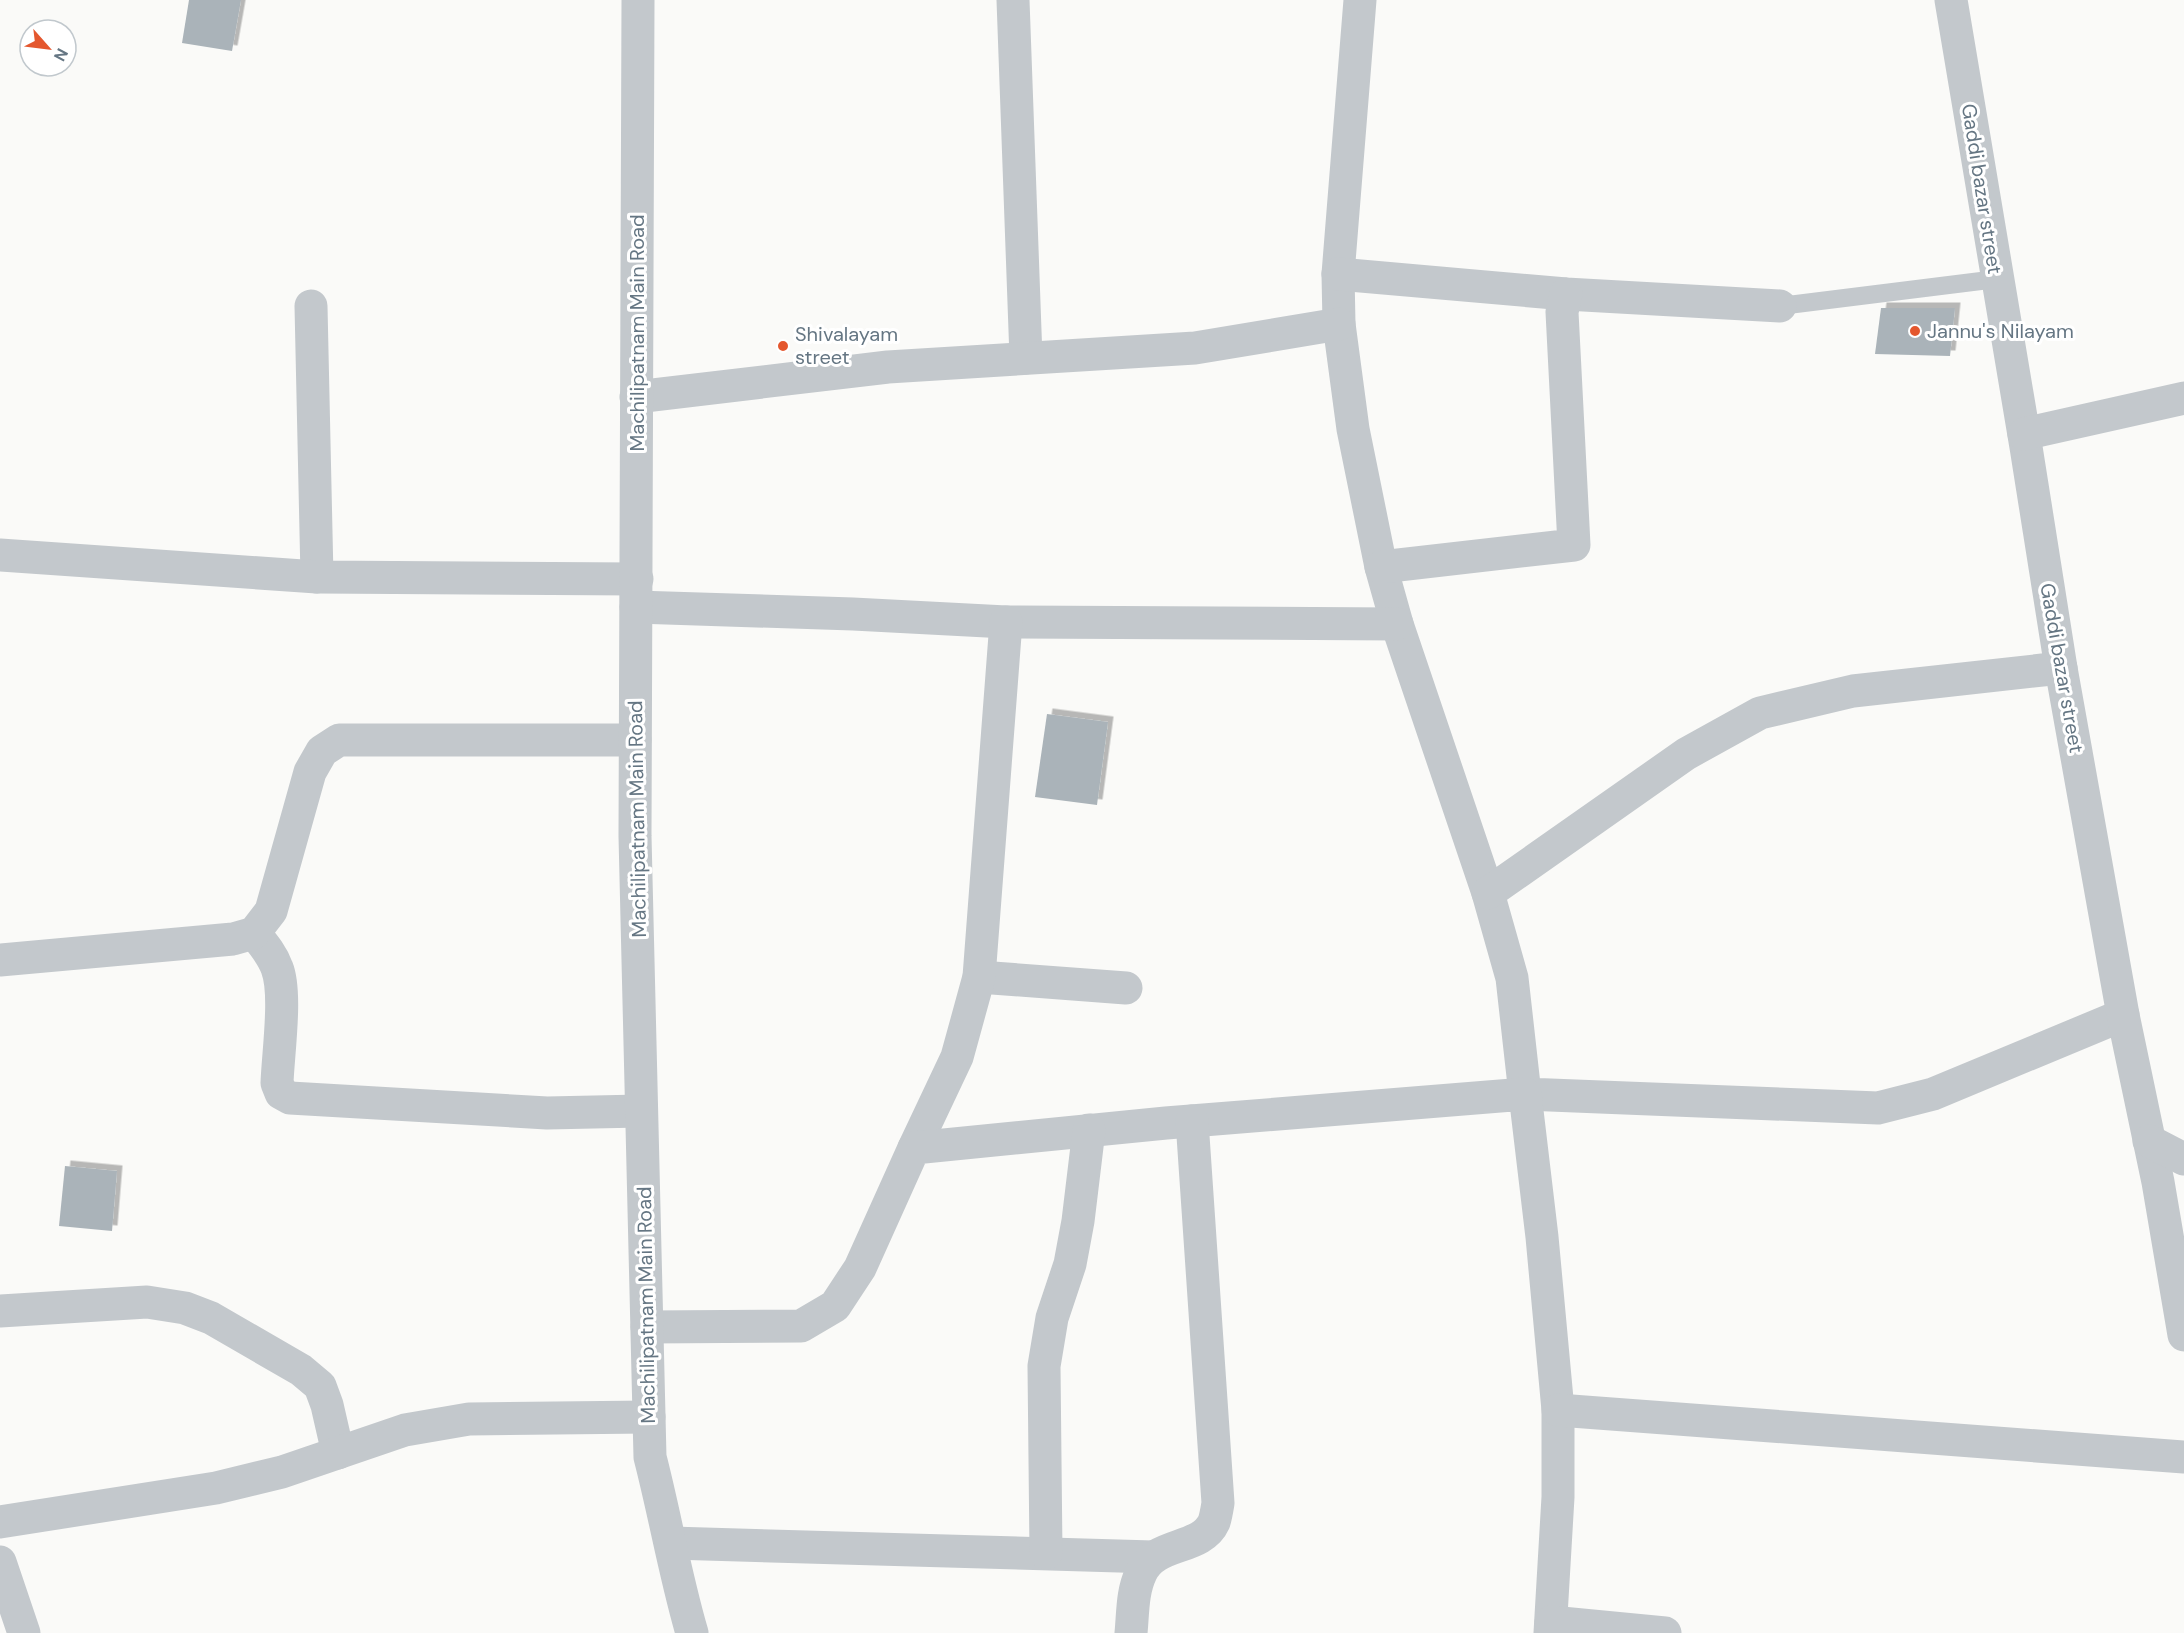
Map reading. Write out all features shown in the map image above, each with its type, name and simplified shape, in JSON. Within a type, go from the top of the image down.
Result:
[{"type":"street","name":"Machilipatnam Main Road","points":[[638,0],[635,836],[650,1457],[692,1633]]},
{"type":"street","points":[[1013,0],[1026,358]]},
{"type":"street","points":[[1360,0],[1338,274],[1338,324],[1353,429],[1381,567],[1396,624],[1488,893],[1512,978],[1542,1237],[1558,1410],[1558,1497],[1550,1628],[1665,1633]]},
{"type":"street","name":"Gaddi bazar street","points":[[1951,0],[2061,668],[2123,1015],[2149,1141],[2184,1335]]},
{"type":"street","points":[[1338,274],[1566,294],[1780,306]]},
{"type":"street","points":[[1381,567],[1574,545],[1562,312],[1566,294]]},
{"type":"street","points":[[311,306],[316,577]]},
{"type":"street","points":[[636,397],[888,367],[1195,348],[1338,324]]},
{"type":"street","points":[[2024,434],[2184,398]]},
{"type":"street","points":[[0,555],[316,577],[636,593],[853,614],[1006,622],[1396,624]]},
{"type":"street","points":[[647,1327],[801,1326],[835,1306],[860,1268],[957,1057],[978,977],[1006,622]]},
{"type":"street","points":[[1488,893],[1686,754],[1760,713],[1852,691],[2061,668]]},
{"type":"street","points":[[0,960],[233,939],[254,933],[271,911],[310,772],[322,751],[339,740],[635,740]]},
{"type":"street","points":[[254,933],[272,956],[278,970],[281,992],[277,1083],[281,1093],[290,1098],[536,1113],[642,1112]]},
{"type":"street","points":[[978,977],[1126,988]]},
{"type":"street","points":[[914,1148],[1089,1130],[1525,1094],[1878,1108],[1933,1094],[2123,1015]]},
{"type":"street","points":[[671,1543],[1153,1557],[1202,1536],[1214,1523],[1218,1503],[1192,1121]]},
{"type":"street","points":[[1046,1553],[1044,1366],[1052,1318],[1070,1264],[1078,1221],[1089,1130]]},
{"type":"street","points":[[2149,1141],[2184,1158]]},
{"type":"street","points":[[0,1311],[147,1302],[185,1308],[211,1318],[301,1370],[320,1386],[327,1405],[338,1453]]},
{"type":"street","points":[[1558,1410],[2184,1457]]},
{"type":"street","points":[[0,1521],[216,1488],[282,1472],[405,1430],[469,1419],[649,1417]]},
{"type":"street","points":[[1131,1633],[1135,1591],[1141,1572],[1153,1557]]},
{"type":"street","points":[[0,1562],[24,1633]]},
{"type":"lane","points":[[1780,306],[1997,279]]},
{"type":"building","points":[[189,0],[241,0],[232,51],[182,43]]},
{"type":"building","name":"Jannu's Nilayam","points":[[1881,308],[1955,308],[1950,356],[1875,354]]},
{"type":"building","points":[[1047,714],[1108,722],[1097,805],[1035,797]]},
{"type":"building","points":[[65,1166],[117,1171],[112,1231],[59,1226]]},
{"type":"place","name":"Jannu's Nilayam","points":[[1915,331]]},
{"type":"place","name":"Shivalayam street","points":[[783,346]]}]
